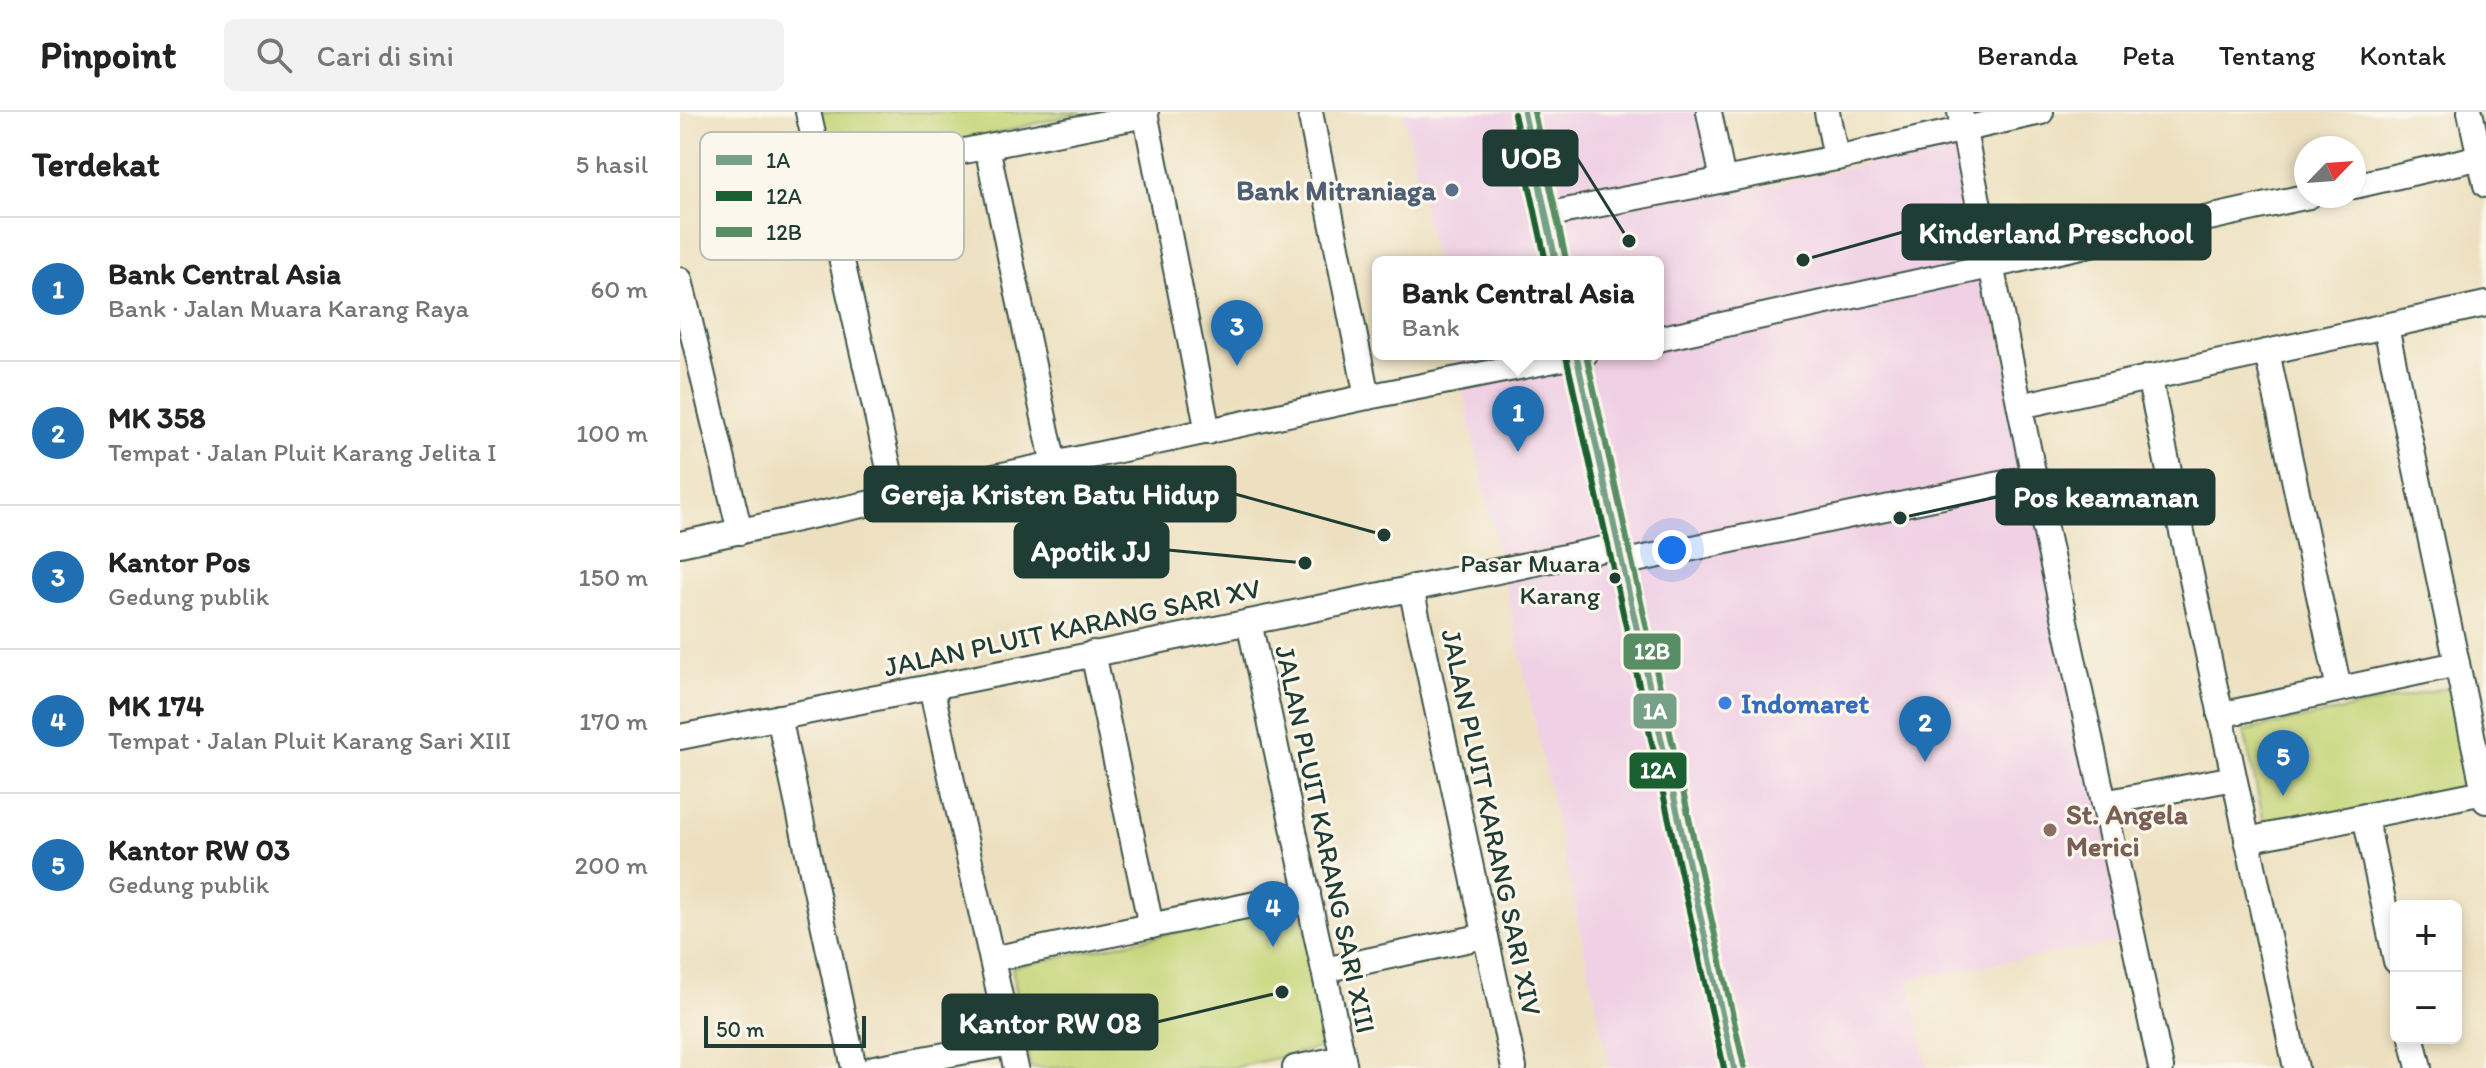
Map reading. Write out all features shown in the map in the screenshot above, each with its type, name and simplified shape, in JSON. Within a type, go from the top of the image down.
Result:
[{"type":"street","points":[[808,112],[812,132]]},
{"type":"street","points":[[1310,112],[1367,397]]},
{"type":"street","points":[[1524,112],[1555,256]]},
{"type":"street","points":[[1709,112],[1723,180]]},
{"type":"street","points":[[1827,112],[1836,158]]},
{"type":"street","points":[[1545,215],[1836,158],[1962,121],[2041,112]]},
{"type":"street","points":[[2470,112],[2483,157],[2486,185]]},
{"type":"street","points":[[964,151],[1146,114],[1208,432]]},
{"type":"street","points":[[1962,121],[2034,477],[2161,1068]]},
{"type":"street","points":[[987,147],[1054,465]]},
{"type":"street","points":[[2366,183],[2483,157]]},
{"type":"street","points":[[1664,338],[2294,199]]},
{"type":"street","points":[[841,260],[896,499]]},
{"type":"street","points":[[680,280],[740,532]]},
{"type":"street","points":[[2020,406],[2486,304]]},
{"type":"street","points":[[2247,840],[2365,816],[2485,797],[2478,726],[2457,664],[2386,327]]},
{"type":"street","points":[[2267,352],[2339,689]]},
{"type":"street","points":[[680,544],[1554,360]]},
{"type":"street","points":[[1580,360],[1619,555],[1734,1068]]},
{"type":"street","points":[[2149,377],[2296,1068]]},
{"type":"street","name":"JALAN PLUIT KARANG SARI XV","points":[[680,737],[1411,588],[1745,536],[2034,477]]},
{"type":"street","name":"JALAN PLUIT KARANG SARI XIV","points":[[1411,588],[1514,1068]]},
{"type":"street","name":"JALAN PLUIT KARANG SARI XIII","points":[[1249,622],[1344,1063]]},
{"type":"street","points":[[1093,653],[1151,926]]},
{"type":"street","points":[[2220,715],[2457,664]]},
{"type":"street","points":[[931,687],[1016,1068]]},
{"type":"street","points":[[779,717],[854,1068]]},
{"type":"street","points":[[2104,803],[2234,778]]},
{"type":"street","points":[[2365,816],[2390,933]]},
{"type":"street","points":[[992,959],[1308,893]]},
{"type":"street","points":[[1324,970],[1485,936]]},
{"type":"street","points":[[874,1068],[1011,1043]]},
{"type":"street","points":[[2413,1044],[2419,1068]]},
{"type":"street","points":[[1295,1068],[1344,1063]]},
{"type":"shaded area","points":[[1403,112],[1719,112],[1736,193],[1957,144],[2132,940],[1909,979],[1928,1068],[1610,1068],[1456,360],[1664,360],[1664,256],[1434,256]]},
{"type":"green space","points":[[814,112],[1082,112],[964,141],[964,132],[818,132]]},
{"type":"green space","points":[[2451,687],[2473,787],[2266,831],[2244,731]]},
{"type":"green space","points":[[1301,906],[1328,1046],[1233,1068],[1030,1068],[1012,967]]},
{"type":"transit line","name":"1A","points":[[1524,112],[1555,256]]},
{"type":"transit line","name":"12B","points":[[1534,112],[1565,256]]},
{"type":"transit line","name":"12A","points":[[1514,114],[1545,256]]},
{"type":"transit line","name":"12A","points":[[1567,360],[1724,1068]]},
{"type":"transit line","name":"1A","points":[[1577,360],[1734,1068]]},
{"type":"transit line","name":"12B","points":[[1587,360],[1744,1066]]},
{"type":"place","name":"Bank Mitraniaga","points":[[1452,190]]},
{"type":"place","name":"UOB","points":[[1629,241]]},
{"type":"place","name":"Kinderland Preschool","points":[[1803,260]]},
{"type":"place","name":"Kantor Pos","points":[[1237,366]]},
{"type":"place","name":"Bank Central Asia","points":[[1518,452]]},
{"type":"place","name":"Pos keamanan","points":[[1900,518]]},
{"type":"place","name":"Gereja Kristen Batu Hidup","points":[[1384,535]]},
{"type":"place","name":"Apotik JJ","points":[[1305,563]]},
{"type":"place","name":"Pasar Muara Karang","points":[[1615,578]]},
{"type":"place","name":"Indomaret","points":[[1725,703]]},
{"type":"place","name":"MK 358","points":[[1925,762]]},
{"type":"place","name":"Kantor RW 03","points":[[2283,796]]},
{"type":"place","name":"St. Angela Merici","points":[[2050,830]]},
{"type":"place","name":"MK 174","points":[[1273,947]]},
{"type":"place","name":"Kantor RW 08","points":[[1282,992]]}]
